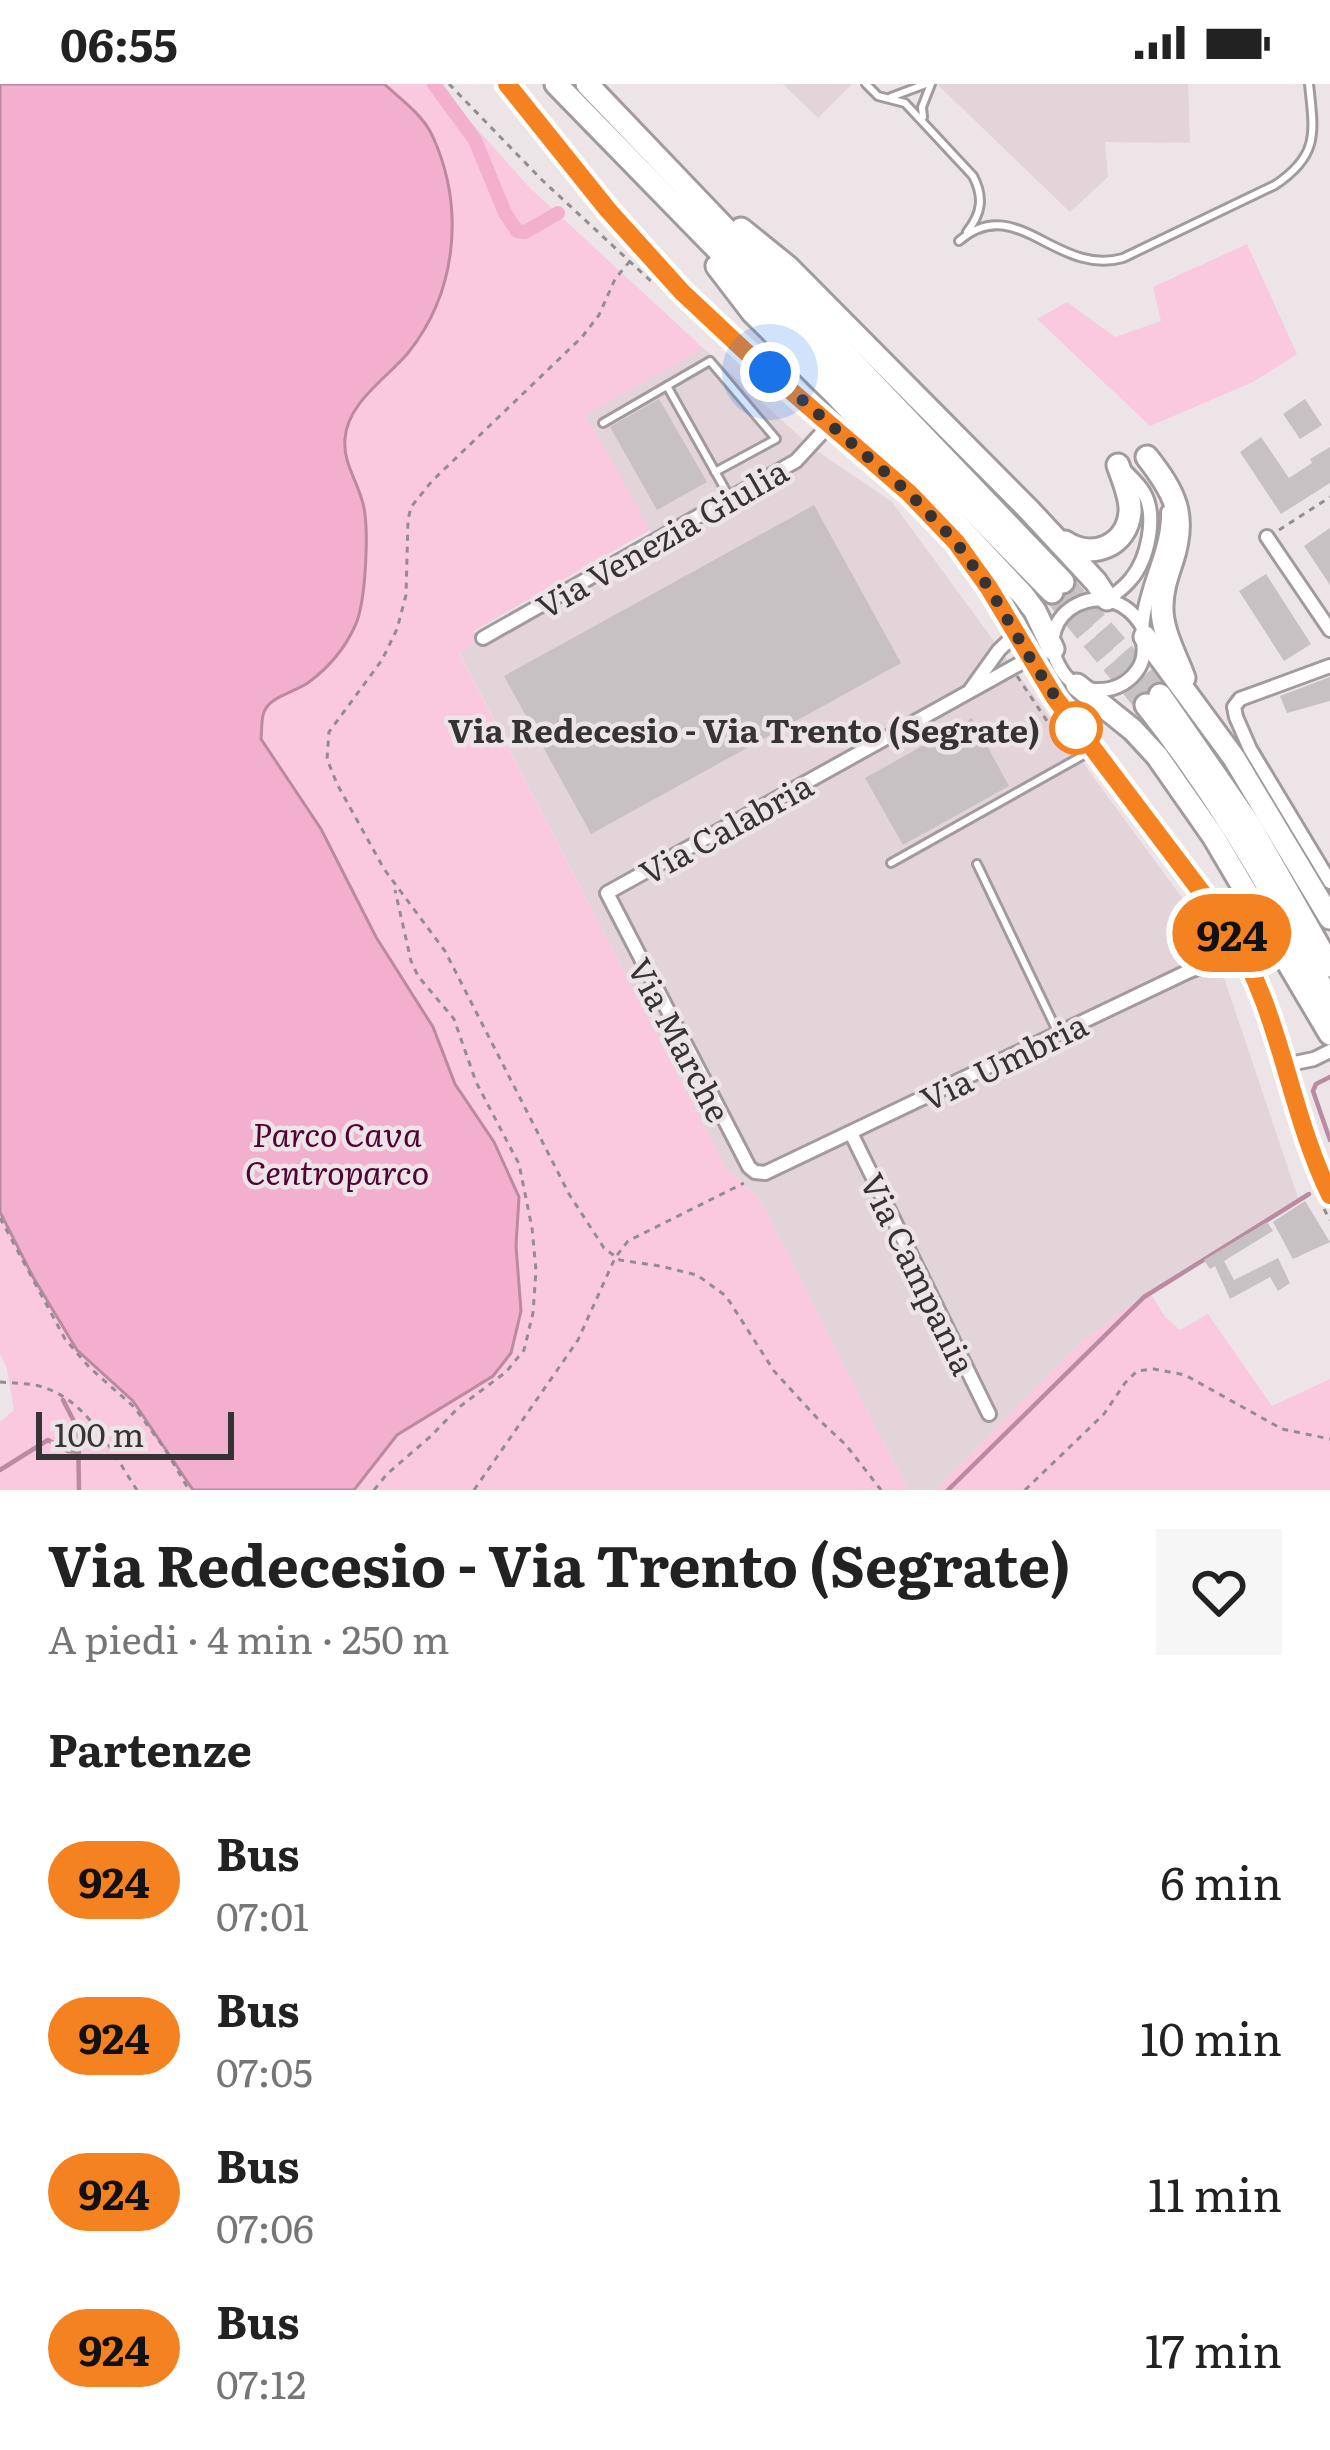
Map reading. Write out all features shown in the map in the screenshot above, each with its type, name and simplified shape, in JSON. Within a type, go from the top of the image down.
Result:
[{"type":"highway","points":[[556,84],[670,186],[1058,587]]},
{"type":"highway","points":[[587,84],[670,186],[753,313],[1023,595],[1053,649]]},
{"type":"highway","points":[[670,186],[788,267],[1030,511],[1108,599]]},
{"type":"highway","points":[[1147,458],[1178,507],[1179,530],[1164,584],[1162,616],[1193,701]]},
{"type":"highway","points":[[1030,511],[1070,546],[1092,551],[1107,547],[1120,537],[1129,519],[1130,505],[1118,465]]},
{"type":"highway","points":[[1143,632],[1272,818],[1330,918]]},
{"type":"highway","points":[[1077,685],[1133,730],[1214,836],[1329,1046]]},
{"type":"highway","points":[[1330,966],[1250,825],[1153,700],[1244,845],[1330,1004]]},
{"type":"street","points":[[507,84],[608,210],[682,292],[909,493],[956,542],[989,588],[1087,754],[1190,876],[1243,951],[1266,1000],[1324,1197]]},
{"type":"street","name":"Via Venezia Giulia","points":[[483,638],[796,460],[830,424]]},
{"type":"street","points":[[1143,632],[1130,610],[1108,599],[1088,599],[1070,609],[1056,628],[1053,649],[1062,671],[1077,685],[1102,691],[1126,682],[1142,663],[1143,632],[1168,518],[1163,491],[1147,458]]},
{"type":"street","points":[[1108,599],[1140,566],[1150,518],[1143,491],[1118,465]]},
{"type":"street","points":[[1267,537],[1330,630]]},
{"type":"street","name":"Via Calabria","points":[[970,691],[1016,634]]},
{"type":"street","name":"Via Calabria","points":[[606,894],[1030,658]]},
{"type":"street","points":[[1330,666],[1236,701],[1234,706],[1250,749],[1330,882]]},
{"type":"street","name":"Via Marche","points":[[606,894],[749,1167],[765,1173]]},
{"type":"street","name":"Via Umbria","points":[[765,1173],[1186,972],[1243,951]]},
{"type":"street","points":[[1285,1065],[1329,1046]]},
{"type":"street","name":"Via Campania","points":[[851,1133],[989,1414]]},
{"type":"lane","points":[[866,84],[878,96],[904,103],[973,176],[980,212],[961,239],[983,226],[1003,225],[1085,261],[1102,262],[1124,258],[1275,185],[1295,170],[1314,134],[1309,84]]},
{"type":"lane","points":[[888,98],[929,84]]},
{"type":"lane","points":[[923,121],[929,84]]},
{"type":"lane","points":[[603,423],[710,361],[776,439],[716,472]]},
{"type":"lane","points":[[667,386],[730,498]]},
{"type":"lane","points":[[1118,465],[1147,458]]},
{"type":"lane","points":[[891,863],[1087,754]]},
{"type":"lane","points":[[977,864],[1058,1033]]},
{"type":"path","points":[[449,84],[542,180],[663,292]]},
{"type":"path","points":[[629,261],[582,337],[432,481],[411,507],[404,610],[382,660],[329,732],[327,759],[393,883],[445,951],[568,1194],[596,1238],[615,1258],[698,1275],[726,1296],[774,1371],[846,1445],[881,1490]]},
{"type":"path","points":[[1267,537],[1330,497]]},
{"type":"path","points":[[1012,668],[1061,742],[1087,754]]},
{"type":"path","points":[[1031,715],[1039,710]]},
{"type":"path","points":[[374,1490],[524,1351],[536,1270],[519,1164],[476,1082],[454,1019],[411,961],[393,883]]},
{"type":"path","points":[[474,1490],[578,1340],[615,1258],[634,1236],[765,1173]]},
{"type":"path","points":[[1324,1197],[1330,1220]]},
{"type":"path","points":[[0,1218],[65,1339],[134,1407],[189,1490]]},
{"type":"path","points":[[1024,1490],[1104,1414],[1137,1371],[1185,1375],[1282,1429],[1330,1439]]},
{"type":"path","points":[[0,1382],[39,1386],[74,1403],[137,1490]]},
{"type":"shaded area","name":"Parco Cava Centroparco","points":[[0,84],[384,84],[424,122],[443,164],[452,220],[451,249],[437,303],[408,353],[360,403],[347,426],[346,455],[366,527],[359,615],[346,642],[323,670],[267,707],[261,739],[321,829],[376,937],[433,1027],[455,1084],[494,1142],[519,1197],[516,1246],[521,1311],[511,1353],[493,1376],[397,1435],[354,1490],[193,1490],[133,1401],[77,1350],[0,1212]]},
{"type":"shaded area","points":[[783,84],[852,84],[818,118]]},
{"type":"shaded area","points":[[937,84],[1188,84],[1190,143],[1105,142],[1108,177],[1070,212]]},
{"type":"shaded area","points":[[703,348],[810,446],[892,502],[1210,936],[1298,1198],[1149,1291],[1084,1340],[935,1490],[908,1490],[759,1198],[725,1167],[459,652],[655,540],[584,415]]},
{"type":"green space","name":"Parco Cava Centroparco","points":[[0,84],[437,84],[530,188],[703,348],[585,415],[650,530],[474,631],[478,641],[459,653],[725,1167],[759,1198],[908,1490],[0,1490],[0,1422],[14,1410],[0,1354]]},
{"type":"green space","points":[[1247,244],[1297,354],[1253,382],[1150,426],[1037,319],[1067,302],[1115,337],[1161,321],[1153,287]]},
{"type":"green space","points":[[1149,1291],[1165,1317],[1180,1330],[1208,1314],[1272,1406],[1330,1379],[1330,1490],[935,1490],[1084,1340]]},
{"type":"building","points":[[659,399],[707,482],[657,510],[610,427]]},
{"type":"building","points":[[1305,399],[1322,425],[1300,439],[1283,414]]},
{"type":"building","points":[[1261,437],[1289,478],[1330,447],[1330,483],[1281,514],[1240,452]]},
{"type":"building","points":[[814,505],[901,663],[591,834],[504,676]]},
{"type":"building","points":[[1330,528],[1330,585],[1304,546]]},
{"type":"building","points":[[1266,574],[1311,644],[1284,661],[1239,591]]},
{"type":"building","points":[[1330,677],[1330,701],[1287,713],[1280,696]]},
{"type":"building","points":[[972,718],[1009,786],[903,845],[865,778]]},
{"type":"building","points":[[1305,1201],[1330,1242],[1293,1259],[1273,1222]]},
{"type":"building","points":[[1267,1222],[1273,1231],[1224,1261],[1234,1280],[1278,1258],[1290,1283],[1278,1291],[1270,1277],[1230,1299],[1215,1266],[1210,1269],[1204,1260]]},
{"type":"waterway","points":[[434,84],[475,140],[517,231],[525,232],[558,213]]},
{"type":"waterway","points":[[1330,1077],[1313,1091],[1330,1140]]},
{"type":"waterway","points":[[948,1490],[1144,1297],[1309,1194]]},
{"type":"waterway","points":[[63,1400],[78,1429],[79,1490]]},
{"type":"waterway","points":[[0,1470],[48,1440],[79,1452]]},
{"type":"tunnel","points":[[1063,582],[1160,695]]},
{"type":"tunnel","points":[[1052,592],[1146,705]]},
{"type":"bus line","name":"924","points":[[507,84],[608,210],[682,292],[909,493],[966,555],[1092,751],[1243,951],[1266,1000],[1315,1161],[1330,1195]]},
{"type":"place","name":"Via Redecesio - Via Trento (Segrate)","points":[[1076,728]]},
{"type":"route","points":[[770,372],[909,493],[956,542],[1081,736],[1076,728]]}]
